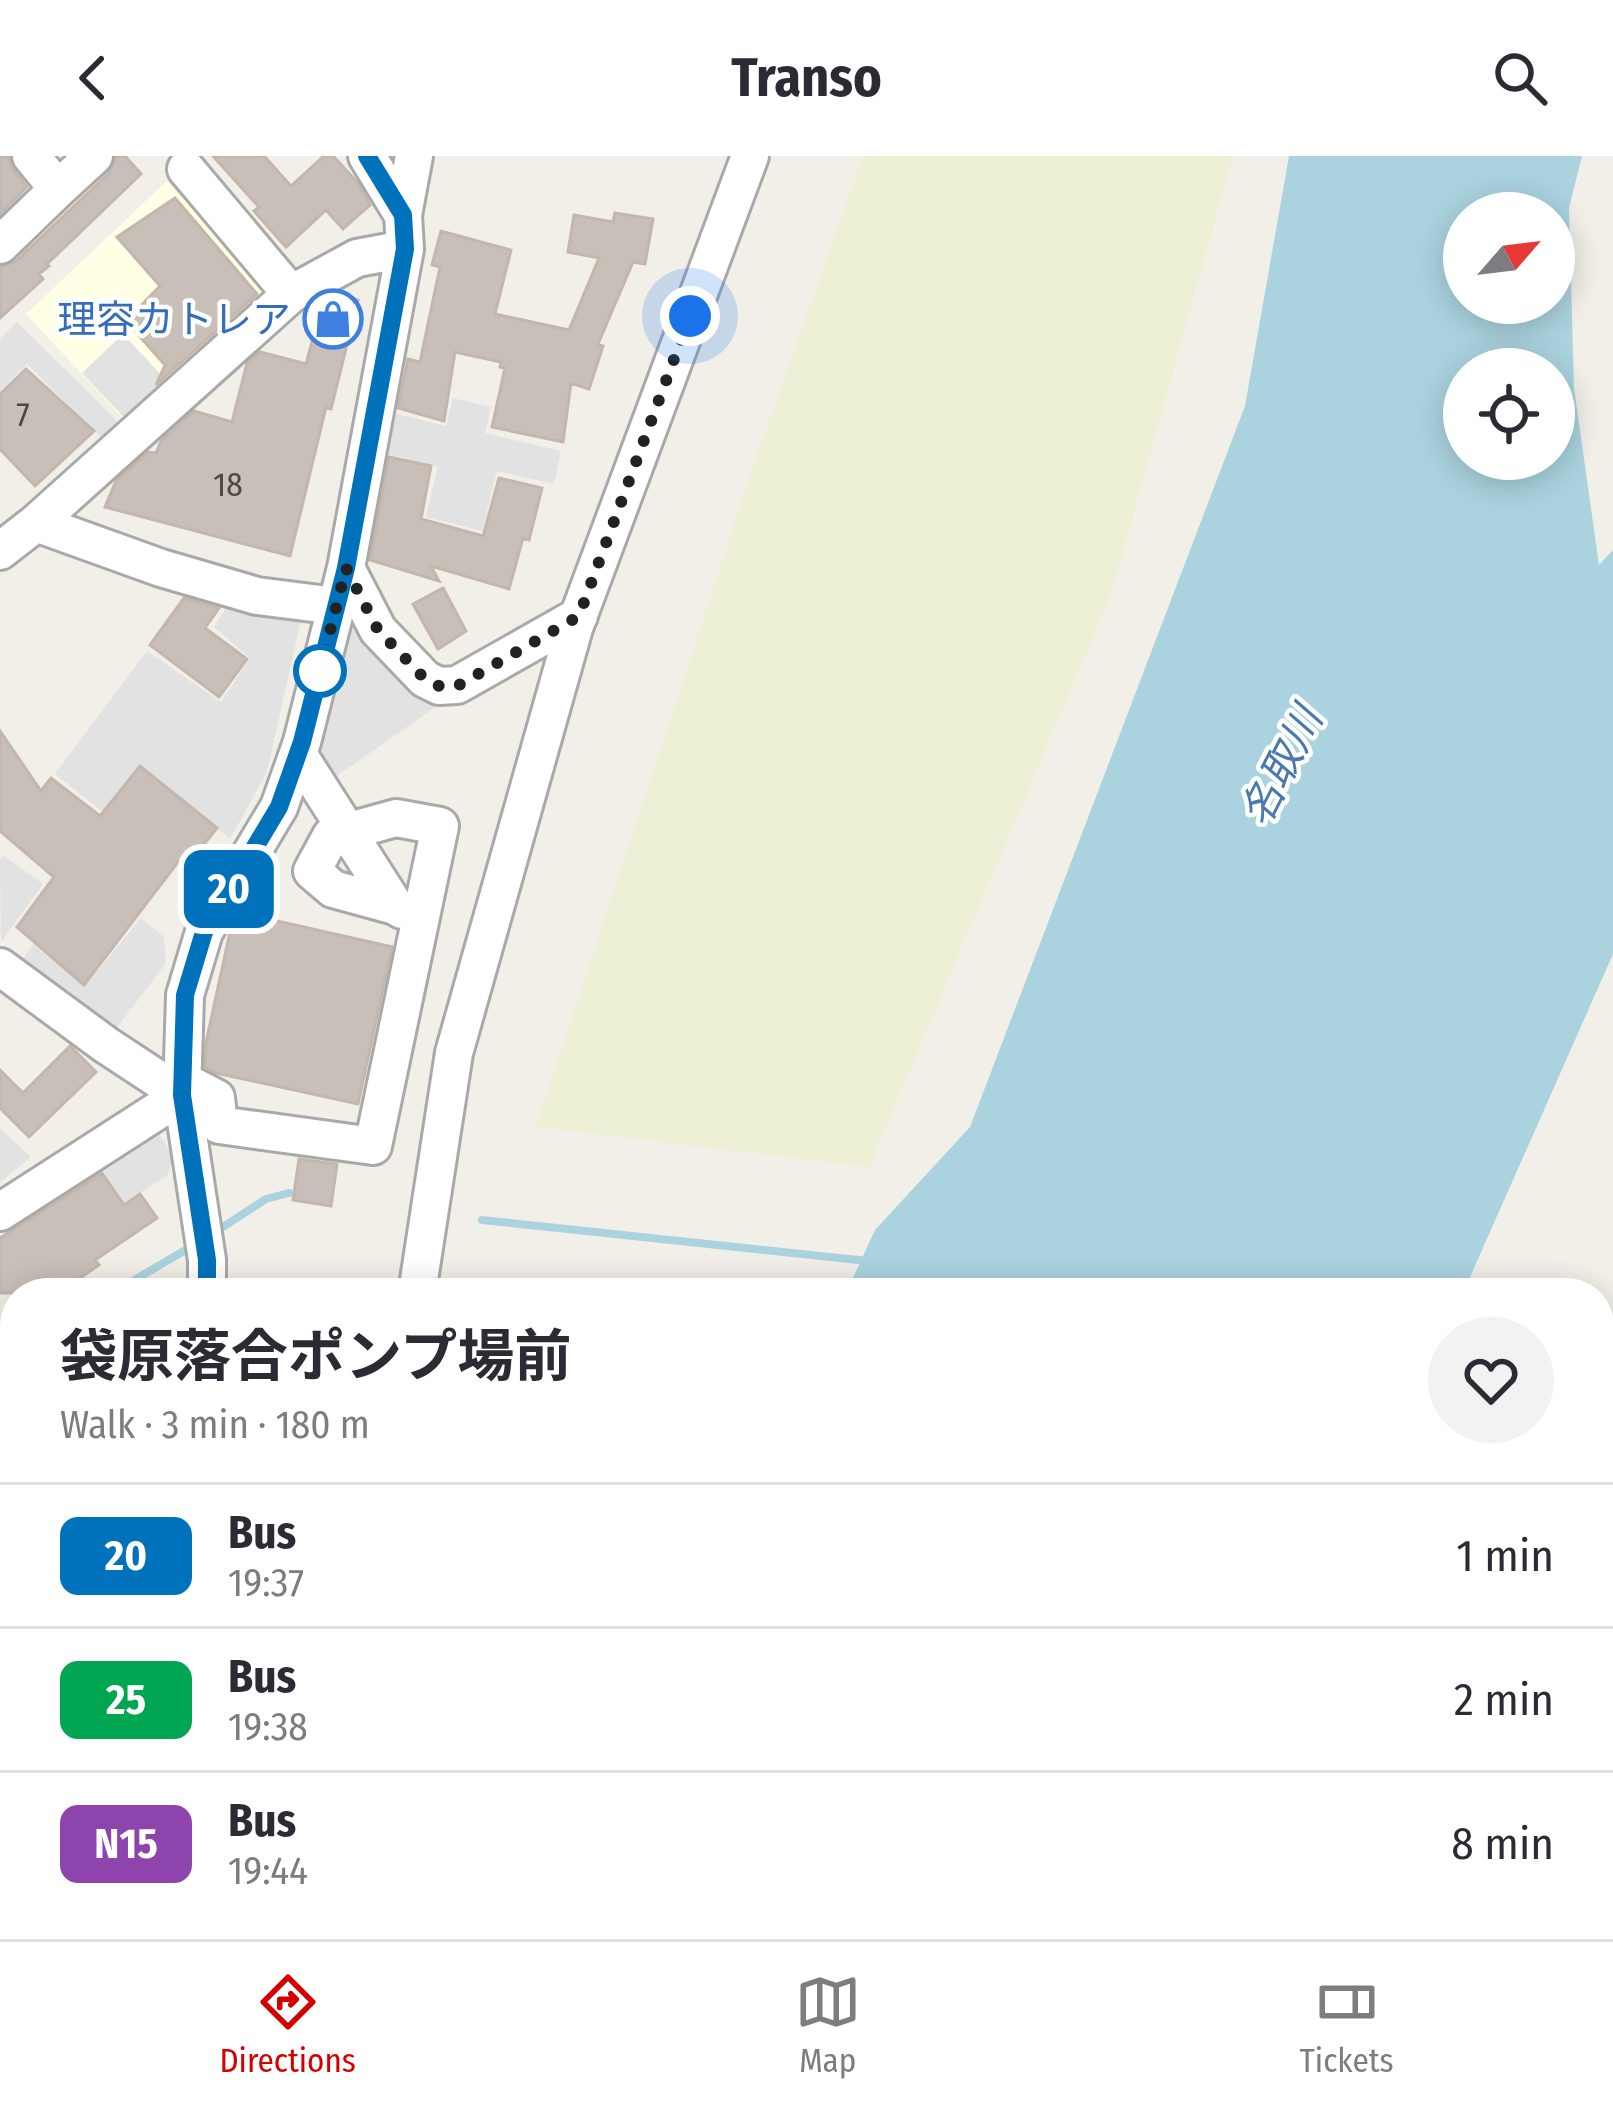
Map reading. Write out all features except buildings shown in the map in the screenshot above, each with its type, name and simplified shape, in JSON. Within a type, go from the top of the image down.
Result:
[{"type":"street","points":[[31,156],[58,189]]},
{"type":"street","points":[[0,245],[94,156]]},
{"type":"street","points":[[367,156],[404,232]]},
{"type":"street","points":[[207,1276],[182,1088],[185,995],[204,932],[279,807],[298,754],[346,568],[414,156]]},
{"type":"street","points":[[419,1278],[454,1053],[579,616],[750,156]]},
{"type":"street","points":[[186,169],[291,294]]},
{"type":"street","points":[[11,540],[291,294],[404,232]]},
{"type":"street","points":[[11,540],[160,568],[257,596],[336,606]]},
{"type":"street","points":[[346,568],[378,630],[425,679],[439,686],[457,686],[579,616]]},
{"type":"street","points":[[298,754],[407,912]]},
{"type":"street","points":[[0,967],[106,1045],[182,1088],[216,1098],[219,1125],[373,1146],[407,912],[440,826],[396,818],[332,836],[312,872],[333,889],[407,912]]},
{"type":"street","points":[[0,1212],[182,1088]]},
{"type":"shaded area","points":[[863,156],[1233,156],[1111,595],[869,1167],[536,1127],[758,452]]},
{"type":"shaded area","points":[[167,181],[275,296],[133,429],[26,314]]},
{"type":"shaded area","points":[[17,322],[124,428],[108,444],[27,364],[0,391],[0,339]]},
{"type":"shaded area","points":[[123,334],[170,384],[129,423],[82,373]]},
{"type":"shaded area","points":[[453,398],[491,407],[485,433],[561,451],[554,484],[497,471],[482,531],[426,517],[438,466],[383,453],[393,413],[446,426]]},
{"type":"shaded area","points":[[348,593],[437,706],[294,806]]},
{"type":"shaded area","points":[[231,600],[302,615],[267,772],[230,839],[141,766],[103,812],[55,774],[147,651],[221,702],[250,658],[214,627]]},
{"type":"shaded area","points":[[3,855],[43,884],[1,942],[0,860]]},
{"type":"shaded area","points":[[141,918],[164,937],[166,963],[112,1034],[21,962],[33,944],[85,986]]},
{"type":"shaded area","points":[[0,1128],[31,1157],[0,1182]]},
{"type":"shaded area","points":[[155,1128],[173,1156],[168,1175],[124,1203],[98,1163]]},
{"type":"water","name":"名取川","points":[[1289,156],[1582,156],[1573,192],[1443,192],[1443,324],[1572,324],[1573,348],[1443,348],[1443,480],[1575,480],[1575,395],[1599,565],[1613,550],[1613,954],[1470,1278],[853,1278],[875,1230],[970,1127],[1245,406]]},
{"type":"waterway","points":[[212,1234],[266,1199],[289,1193]]},
{"type":"waterway","points":[[482,1220],[868,1261]]},
{"type":"waterway","points":[[138,1278],[194,1245]]},
{"type":"bus line","name":"20","points":[[207,1278],[182,1095],[185,995],[204,932],[279,807],[302,742],[346,568],[405,249],[403,215],[367,156]]},
{"type":"place","name":"理容カトレア","points":[[333,319]]},
{"type":"route","points":[[320,671],[346,568],[378,630],[425,679],[439,686],[457,686],[579,616],[690,316]]}]
